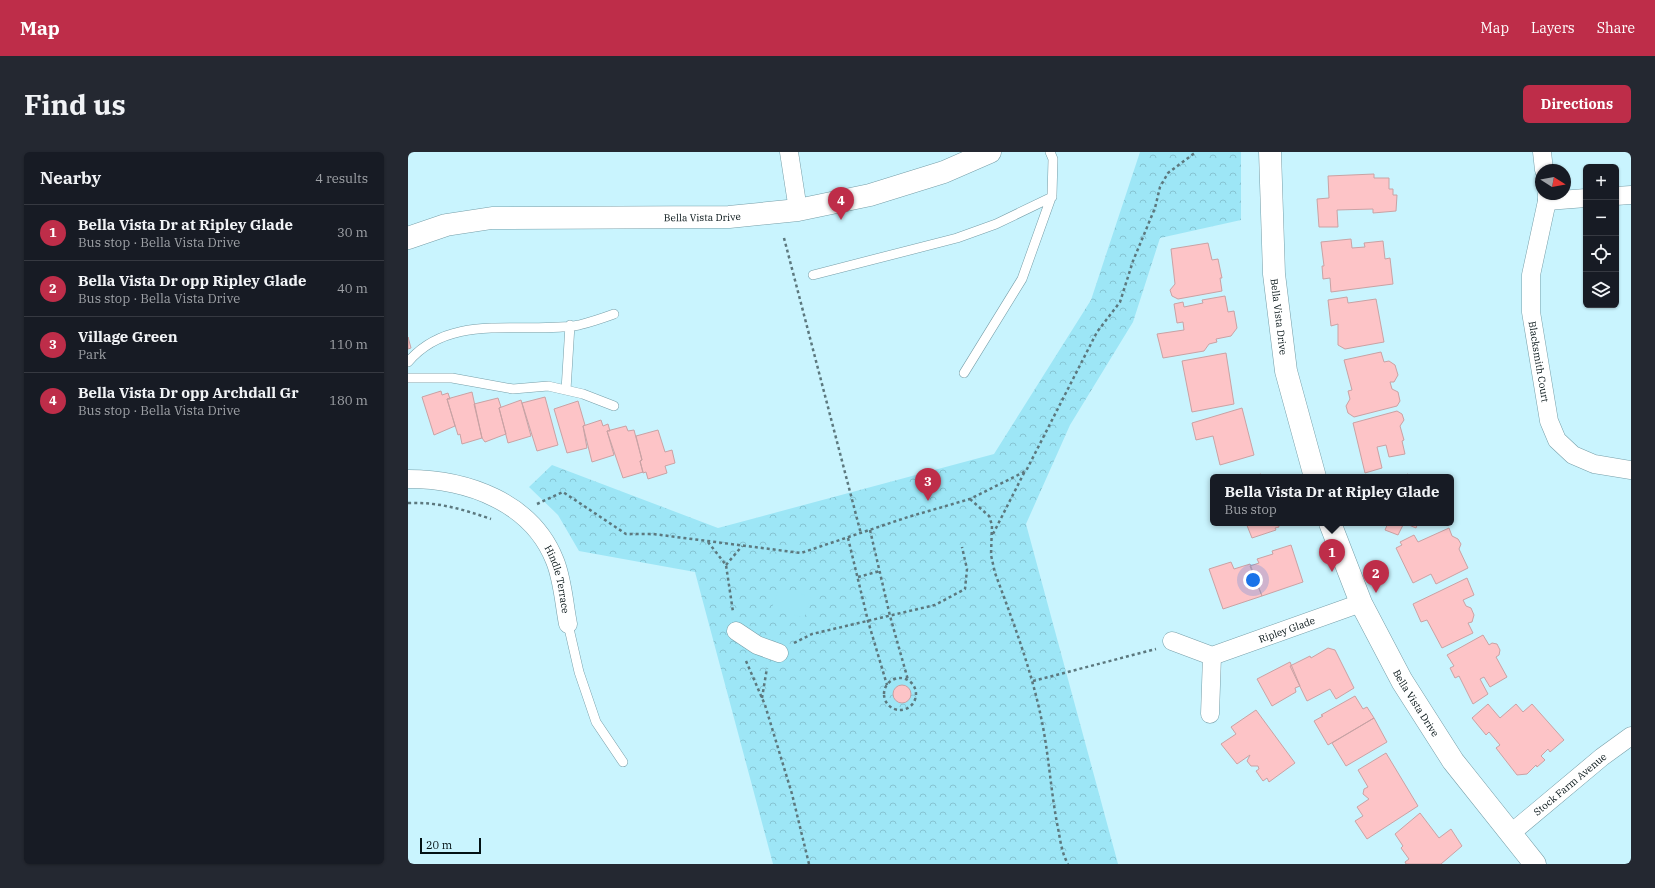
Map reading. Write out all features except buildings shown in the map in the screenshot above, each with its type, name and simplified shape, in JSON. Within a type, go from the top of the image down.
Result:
[{"type":"street","points":[[790,152],[798,210]]},
{"type":"street","name":"Bella Vista Drive","points":[[408,238],[446,226],[492,218],[729,217],[798,210],[870,195],[944,172],[990,152]]},
{"type":"street","name":"Bella Vista Drive","points":[[1270,152],[1274,274],[1286,371],[1314,474]]},
{"type":"street","points":[[1542,152],[1543,164]]},
{"type":"street","points":[[1619,196],[1631,195]]},
{"type":"street","points":[[1571,198],[1583,198]]},
{"type":"street","name":"Blacksmith Court","points":[[1546,200],[1531,275],[1531,312],[1548,421],[1557,440],[1573,455],[1594,464],[1631,470]]},
{"type":"street","name":"Hindle Terrace","points":[[408,479],[436,480],[479,490],[505,503],[525,517],[545,541],[556,562],[568,624]]},
{"type":"street","name":"Bella Vista Drive","points":[[1331,526],[1361,603],[1402,682],[1453,761],[1535,864]]},
{"type":"street","name":"Ripley Glade","points":[[1212,656],[1361,603]]},
{"type":"street","points":[[736,631],[757,645],[779,653]]},
{"type":"street","points":[[1172,641],[1212,656],[1210,714]]},
{"type":"street","name":"Stock Farm Avenue","points":[[1510,834],[1602,757],[1631,736]]},
{"type":"lane","points":[[964,373],[1022,279],[1052,197],[1053,160],[1050,152]]},
{"type":"lane","points":[[813,275],[957,238],[996,224],[1052,197]]},
{"type":"lane","points":[[408,362],[436,339],[460,332],[506,326],[544,327],[579,325],[614,314]]},
{"type":"lane","points":[[566,390],[570,325]]},
{"type":"lane","points":[[408,378],[452,378],[513,388],[548,386],[583,394],[614,406]]},
{"type":"lane","name":"Hindle Terrace","points":[[568,624],[579,672],[596,722],[623,762]]},
{"type":"path","points":[[992,536],[1097,332],[1120,302],[1133,260],[1155,208],[1160,187],[1168,174],[1196,152]]},
{"type":"path","points":[[784,238],[861,534]]},
{"type":"path","points":[[539,502],[563,492],[626,534],[653,534],[801,553],[970,499],[1026,471]]},
{"type":"path","points":[[970,499],[989,516],[992,525],[991,556],[995,573],[1033,680],[1043,728],[1058,829],[1062,849],[1068,864]]},
{"type":"path","points":[[408,503],[432,503],[464,510],[498,522]]},
{"type":"path","points":[[870,530],[890,616],[908,680],[915,688],[916,699],[909,707],[904,710],[893,708],[889,705],[884,695],[887,685],[894,679],[899,678],[908,680]]},
{"type":"path","points":[[848,538],[868,621],[887,685]]},
{"type":"path","points":[[708,542],[726,565],[738,643],[762,699],[792,794],[809,864]]},
{"type":"path","points":[[726,565],[742,546]]},
{"type":"path","points":[[762,699],[768,666],[779,653],[794,642],[812,634],[936,605],[965,589],[967,569],[962,547]]},
{"type":"path","points":[[858,577],[880,571]]},
{"type":"path","points":[[1033,680],[1159,649],[1172,641]]},
{"type":"green space","points":[[1140,152],[1241,152],[1241,220],[1160,238],[1133,322],[1070,425],[1026,524],[1118,864],[773,864],[695,572],[579,551],[558,515],[529,487],[552,465],[718,528],[994,454],[1091,300]]},
{"type":"green space","points":[[779,587],[811,597],[804,618],[772,608]]},
{"type":"place","name":"Bella Vista Dr opp Archdall Gr","points":[[841,220]]},
{"type":"place","name":"Village Green","points":[[928,501]]},
{"type":"place","name":"Bella Vista Dr at Ripley Glade","points":[[1332,572]]},
{"type":"place","name":"Bella Vista Dr opp Ripley Glade","points":[[1376,593]]}]
